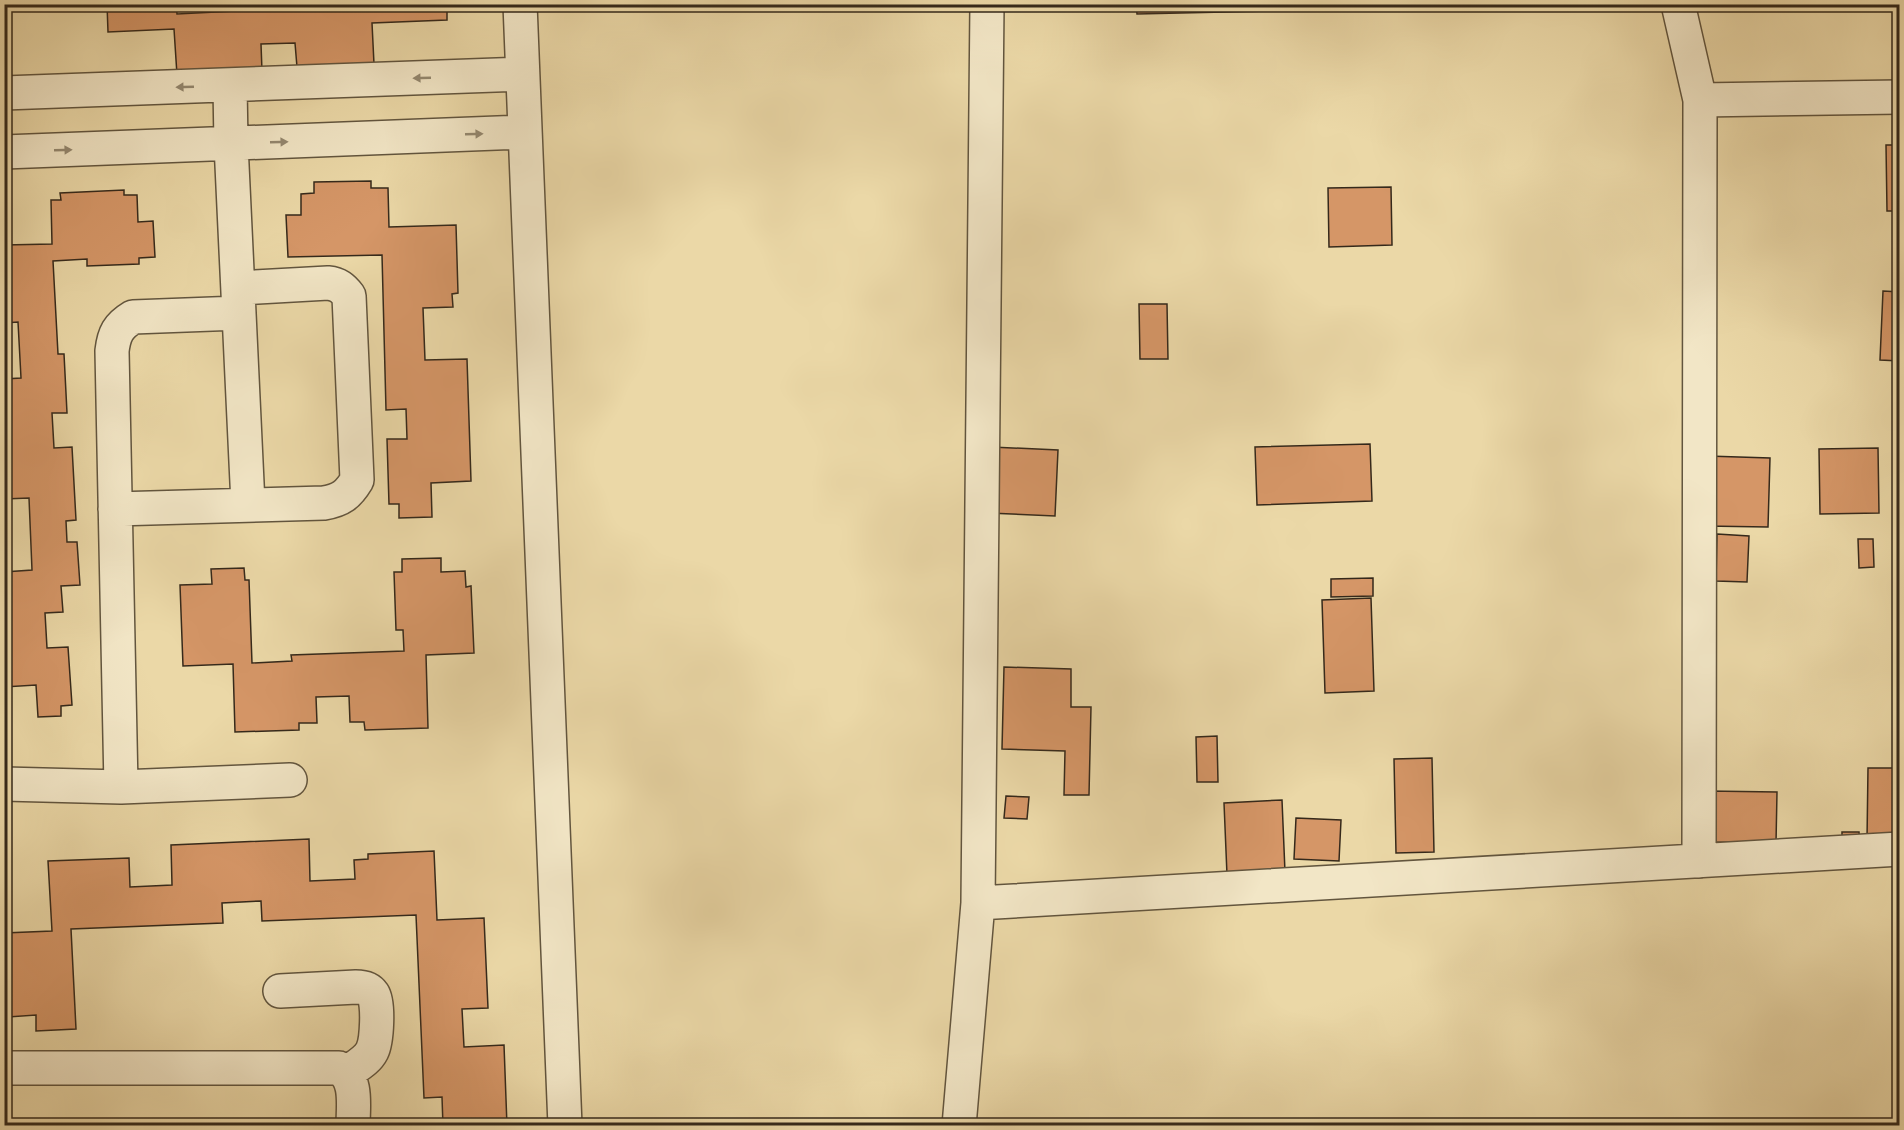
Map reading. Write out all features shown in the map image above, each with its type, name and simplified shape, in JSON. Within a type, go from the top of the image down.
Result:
[{"type":"street","points":[[520,4],[565,1125]]},
{"type":"street","points":[[959,1125],[978,903],[987,4]]},
{"type":"street","points":[[1678,4],[1700,100],[1699,861]]},
{"type":"street","points":[[4,93],[522,74]]},
{"type":"street","points":[[230,86],[248,504]]},
{"type":"street","points":[[1700,100],[1899,97]]},
{"type":"street","points":[[4,152],[525,132]]},
{"type":"street","points":[[115,509],[324,503],[338,501],[350,493],[357,480],[357,466],[349,296],[344,289],[337,284],[134,317],[121,325],[113,337],[112,351],[115,509],[121,787]]},
{"type":"street","points":[[4,784],[121,787],[290,780]]},
{"type":"street","points":[[978,903],[1899,849]]},
{"type":"street","points":[[280,991],[364,987],[371,991],[375,998],[376,1040],[374,1049],[361,1063],[347,1072]]},
{"type":"street","points":[[4,1068],[339,1068],[347,1072],[352,1080],[353,1125]]},
{"type":"building","points":[[107,4],[176,4],[177,14],[376,4],[447,4],[447,20],[372,23],[374,64],[297,67],[295,43],[261,44],[262,71],[177,75],[174,29],[108,32]]},
{"type":"building","points":[[1136,4],[1269,4],[1269,11],[1137,14]]},
{"type":"building","points":[[1288,4],[1417,4],[1288,8]]},
{"type":"building","points":[[1886,145],[1900,145],[1900,211],[1887,211]]},
{"type":"building","points":[[371,181],[371,188],[388,188],[389,227],[456,225],[458,293],[452,294],[453,307],[423,308],[425,360],[467,359],[471,481],[431,483],[432,517],[399,518],[399,504],[389,504],[387,439],[407,439],[406,409],[386,410],[382,255],[288,257],[286,215],[301,215],[301,194],[314,193],[314,182]]},
{"type":"building","points":[[1391,187],[1392,245],[1329,247],[1328,188]]},
{"type":"building","points":[[124,190],[124,195],[137,195],[138,222],[153,221],[155,257],[139,258],[139,264],[87,266],[87,259],[53,261],[58,354],[64,354],[67,413],[52,413],[54,448],[72,447],[76,520],[66,521],[67,542],[77,542],[80,585],[61,586],[63,612],[45,613],[47,648],[68,647],[72,705],[61,706],[61,716],[38,717],[36,685],[4,687],[4,572],[32,570],[29,498],[4,499],[4,379],[21,378],[18,322],[4,323],[4,245],[52,244],[51,200],[61,200],[60,193]]},
{"type":"building","points":[[1883,291],[1900,292],[1900,361],[1880,360]]},
{"type":"building","points":[[1139,304],[1167,304],[1168,359],[1140,359]]},
{"type":"building","points":[[1370,444],[1372,501],[1257,505],[1255,447]]},
{"type":"building","points":[[991,447],[1058,450],[1055,516],[988,513]]},
{"type":"building","points":[[1878,448],[1879,513],[1820,514],[1819,449]]},
{"type":"building","points":[[1707,456],[1770,458],[1768,527],[1705,526]]},
{"type":"building","points":[[1717,534],[1749,536],[1747,582],[1716,581]]},
{"type":"building","points":[[1858,539],[1873,539],[1874,567],[1859,568]]},
{"type":"building","points":[[441,558],[441,572],[465,571],[466,587],[471,586],[474,653],[426,655],[428,728],[365,730],[364,722],[350,722],[349,696],[316,697],[317,723],[299,723],[299,730],[235,732],[233,664],[183,666],[180,585],[212,584],[211,569],[244,568],[245,580],[249,580],[252,663],[292,661],[291,655],[404,651],[403,630],[396,630],[394,572],[402,572],[402,559]]},
{"type":"building","points":[[1373,578],[1373,596],[1331,597],[1331,579]]},
{"type":"building","points":[[1371,598],[1374,691],[1325,693],[1322,600]]},
{"type":"building","points":[[1004,667],[1071,669],[1071,707],[1091,707],[1089,795],[1064,795],[1065,751],[1002,749]]},
{"type":"building","points":[[1217,736],[1218,782],[1197,782],[1196,737]]},
{"type":"building","points":[[1432,758],[1434,852],[1396,853],[1394,759]]},
{"type":"building","points":[[1868,768],[1900,768],[1900,840],[1867,840]]},
{"type":"building","points":[[1707,791],[1777,792],[1776,843],[1706,842]]},
{"type":"building","points":[[1006,796],[1029,797],[1027,819],[1004,818]]},
{"type":"building","points":[[1282,800],[1285,872],[1227,875],[1224,803]]},
{"type":"building","points":[[1296,818],[1341,820],[1339,861],[1294,859]]},
{"type":"building","points":[[1842,832],[1859,832],[1860,846],[1842,846]]},
{"type":"building","points":[[309,839],[310,881],[355,879],[354,860],[368,859],[368,854],[434,851],[437,920],[484,918],[488,1008],[462,1009],[464,1047],[504,1045],[507,1126],[443,1126],[442,1097],[424,1098],[416,915],[262,921],[261,901],[222,903],[223,923],[71,929],[76,1029],[36,1031],[36,1015],[8,1017],[4,933],[52,931],[48,861],[129,858],[130,887],[172,885],[171,845]]}]
